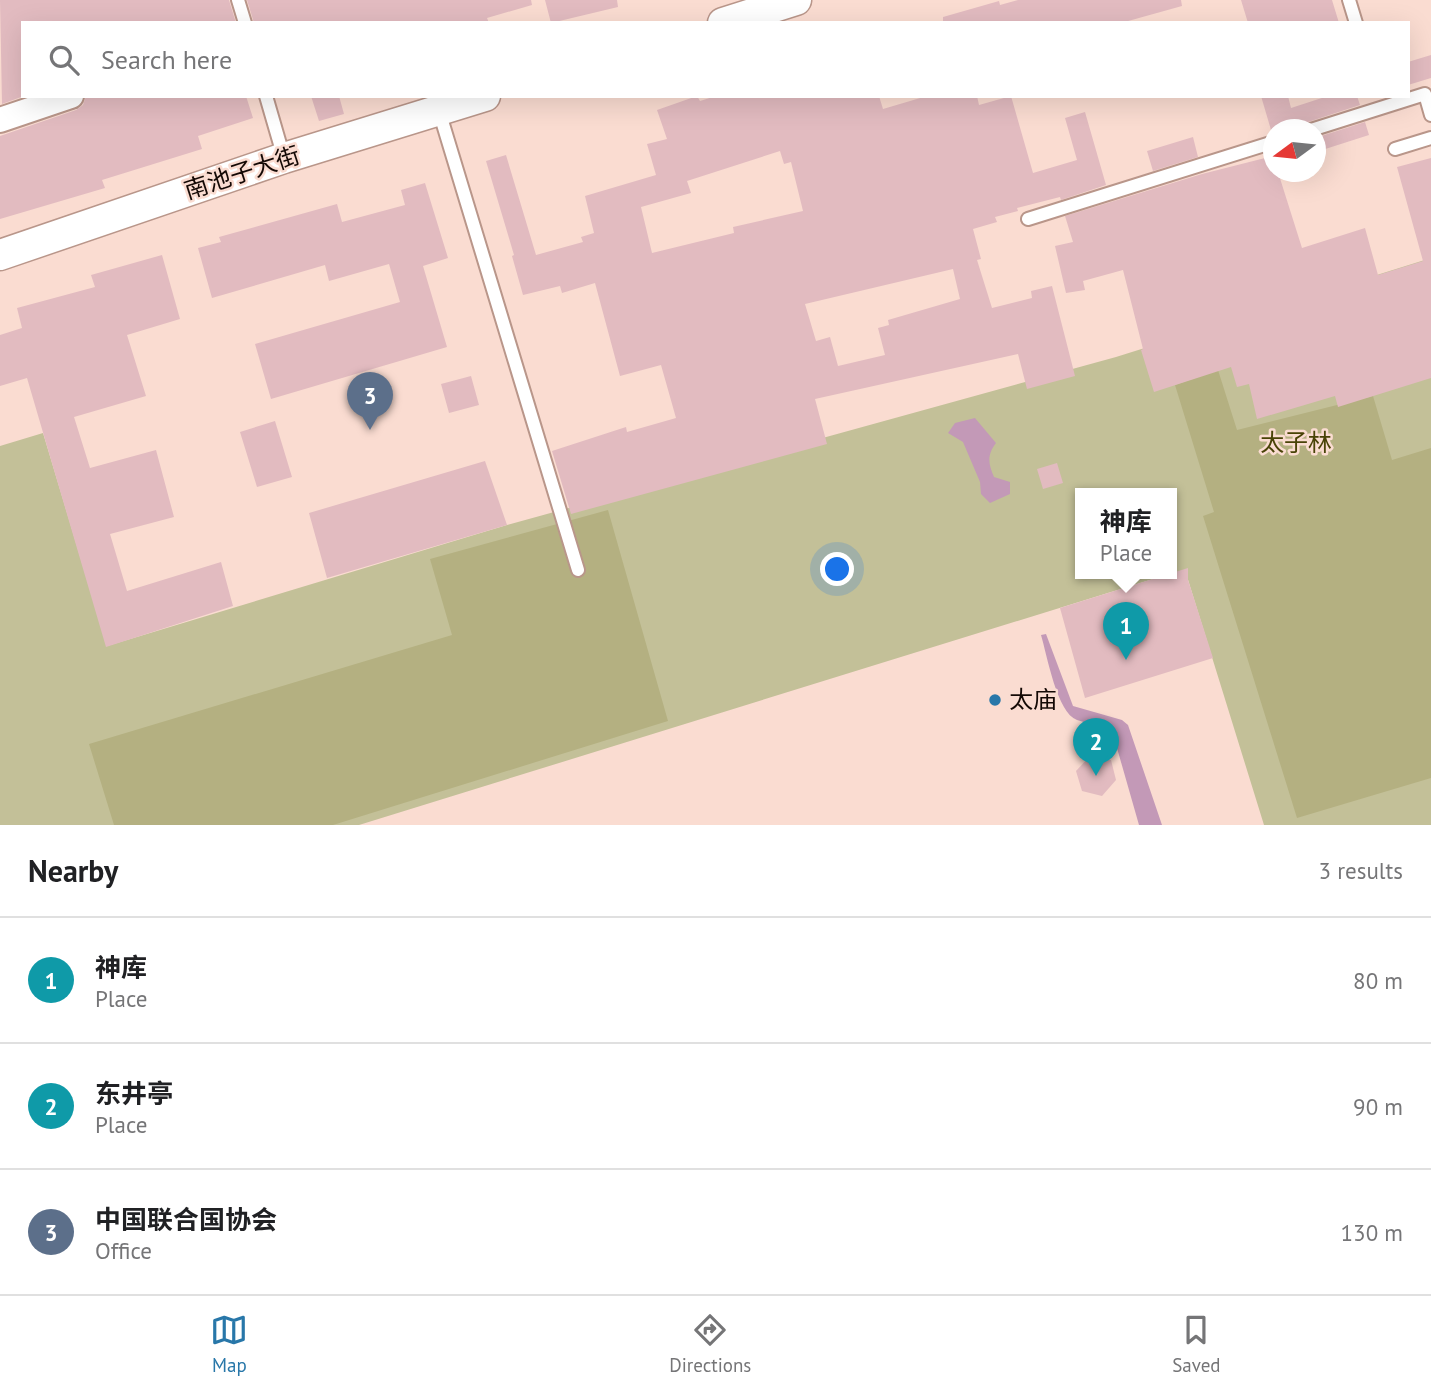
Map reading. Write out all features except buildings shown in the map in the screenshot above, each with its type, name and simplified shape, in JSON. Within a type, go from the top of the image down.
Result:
[{"type":"street","points":[[733,16],[796,0]]},
{"type":"street","points":[[0,120],[65,98]]},
{"type":"street","name":"南池子大街","points":[[0,255],[285,158],[478,98]]},
{"type":"lane","points":[[238,0],[244,21]]},
{"type":"lane","points":[[1349,0],[1355,21]]},
{"type":"lane","points":[[1326,125],[1425,94],[1431,115]]},
{"type":"lane","points":[[267,98],[285,158]]},
{"type":"lane","points":[[439,110],[578,570]]},
{"type":"lane","points":[[1395,149],[1431,138]]},
{"type":"lane","points":[[1028,219],[1263,145]]},
{"type":"green space","name":"太子林","points":[[1431,258],[1431,825],[1264,825],[1185,570],[1177,572],[1177,488],[1075,488],[1075,579],[1153,579],[359,825],[0,825],[0,446],[43,433],[107,646],[507,525],[1116,357]]},
{"type":"green space","points":[[1218,370],[1237,430],[1373,396],[1392,460],[1431,448],[1431,778],[1297,818],[1203,516],[1214,512],[1175,385]]},
{"type":"green space","points":[[608,510],[668,721],[333,825],[114,825],[89,744],[452,635],[430,559]]},
{"type":"shaded area","points":[[975,418],[996,443],[989,459],[994,477],[1010,482],[1010,494],[990,503],[981,494],[980,482],[963,442],[948,433],[955,423]]},
{"type":"shaded area","points":[[1046,634],[1073,706],[1122,720],[1128,725],[1162,825],[1139,825],[1113,734],[1100,726],[1077,720],[1064,707],[1041,635]]},
{"type":"place","name":"中国联合国协会","points":[[370,430]]},
{"type":"place","name":"神库","points":[[1126,660]]},
{"type":"place","name":"太庙","points":[[995,700]]},
{"type":"place","name":"东井亭","points":[[1096,776]]}]
